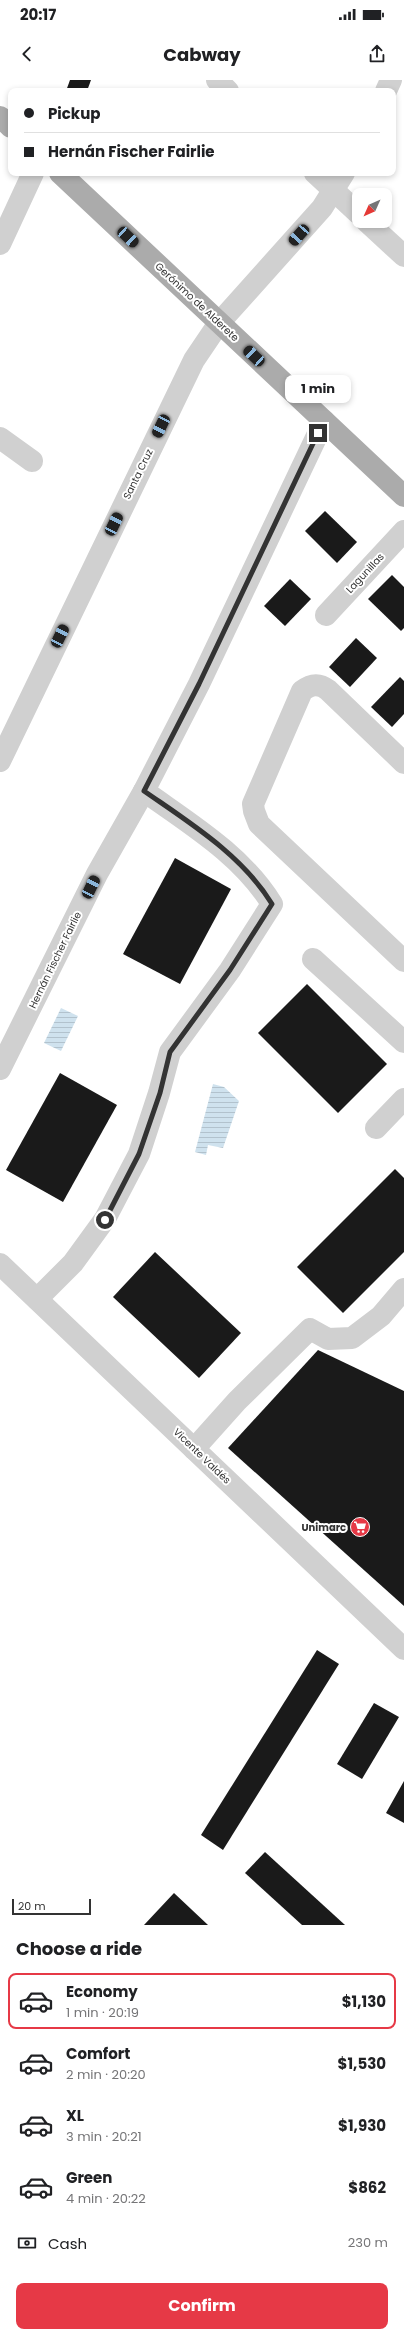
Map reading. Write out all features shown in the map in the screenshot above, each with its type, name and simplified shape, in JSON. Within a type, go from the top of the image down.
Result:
[{"type":"main road","points":[[0,117],[8,124]]},
{"type":"main road","name":"Gerónimo de Alderete","points":[[63,176],[404,496]]},
{"type":"street","points":[[216,80],[225,88]]},
{"type":"street","points":[[0,244],[32,176]]},
{"type":"street","points":[[323,176],[339,182],[352,203]]},
{"type":"street","name":"Santa Cruz","points":[[0,761],[194,360],[219,323],[309,224],[339,182]]},
{"type":"street","points":[[374,228],[404,256]]},
{"type":"street","name":"Hernán Fischer Fairlie","points":[[0,1069],[97,874],[144,791],[199,684],[324,421]]},
{"type":"street","points":[[0,438],[32,461]]},
{"type":"street","name":"Lagunillas","points":[[326,615],[404,531]]},
{"type":"street","points":[[404,763],[328,690],[323,686],[311,685],[302,691],[253,804],[259,824],[404,961]]},
{"type":"street","points":[[37,1299],[72,1263],[105,1220],[139,1154],[160,1093],[170,1052],[230,970],[272,904],[260,884],[213,839],[144,791]]},
{"type":"street","points":[[313,959],[404,1042]]},
{"type":"street","points":[[376,1128],[404,1099]]},
{"type":"street","name":"Vicente Valdés","points":[[0,1264],[404,1648]]},
{"type":"street","points":[[194,1449],[237,1401],[310,1329],[328,1339],[352,1338],[381,1316],[404,1289]]},
{"type":"water","points":[[61,1008],[78,1016],[61,1051],[44,1043]]},
{"type":"water","points":[[213,1084],[224,1087],[239,1101],[223,1148],[208,1145],[206,1155],[195,1152]]},
{"type":"building","points":[[70,80],[91,80],[88,88],[67,88]]},
{"type":"building","points":[[325,511],[357,542],[337,563],[305,531]]},
{"type":"building","points":[[392,575],[404,587],[404,628],[401,631],[368,599]]},
{"type":"building","points":[[290,579],[311,599],[285,626],[264,606]]},
{"type":"building","points":[[356,638],[377,658],[350,687],[329,667]]},
{"type":"building","points":[[400,677],[404,681],[404,714],[392,727],[371,707]]},
{"type":"building","points":[[175,858],[231,889],[180,984],[123,954]]},
{"type":"building","points":[[307,984],[387,1064],[338,1113],[258,1033]]},
{"type":"building","points":[[60,1073],[117,1105],[63,1202],[6,1170]]},
{"type":"building","points":[[395,1169],[404,1178],[404,1252],[343,1313],[297,1267]]},
{"type":"building","points":[[155,1252],[241,1333],[199,1378],[113,1297]]},
{"type":"building","name":"Unimarc","points":[[318,1350],[404,1391],[404,1606],[228,1448]]},
{"type":"building","points":[[317,1650],[339,1664],[223,1850],[201,1835]]},
{"type":"building","points":[[374,1703],[399,1717],[362,1779],[337,1764]]},
{"type":"building","points":[[404,1781],[404,1823],[386,1813]]},
{"type":"building","points":[[265,1852],[345,1925],[302,1925],[245,1873]]},
{"type":"building","points":[[174,1893],[208,1925],[144,1925]]},
{"type":"place","name":"Unimarc","points":[[360,1527]]},
{"type":"route","points":[[105,1220],[139,1154],[160,1093],[170,1052],[195,1015],[230,970],[272,904],[260,884],[213,839],[144,791],[199,684],[318,433]]}]
